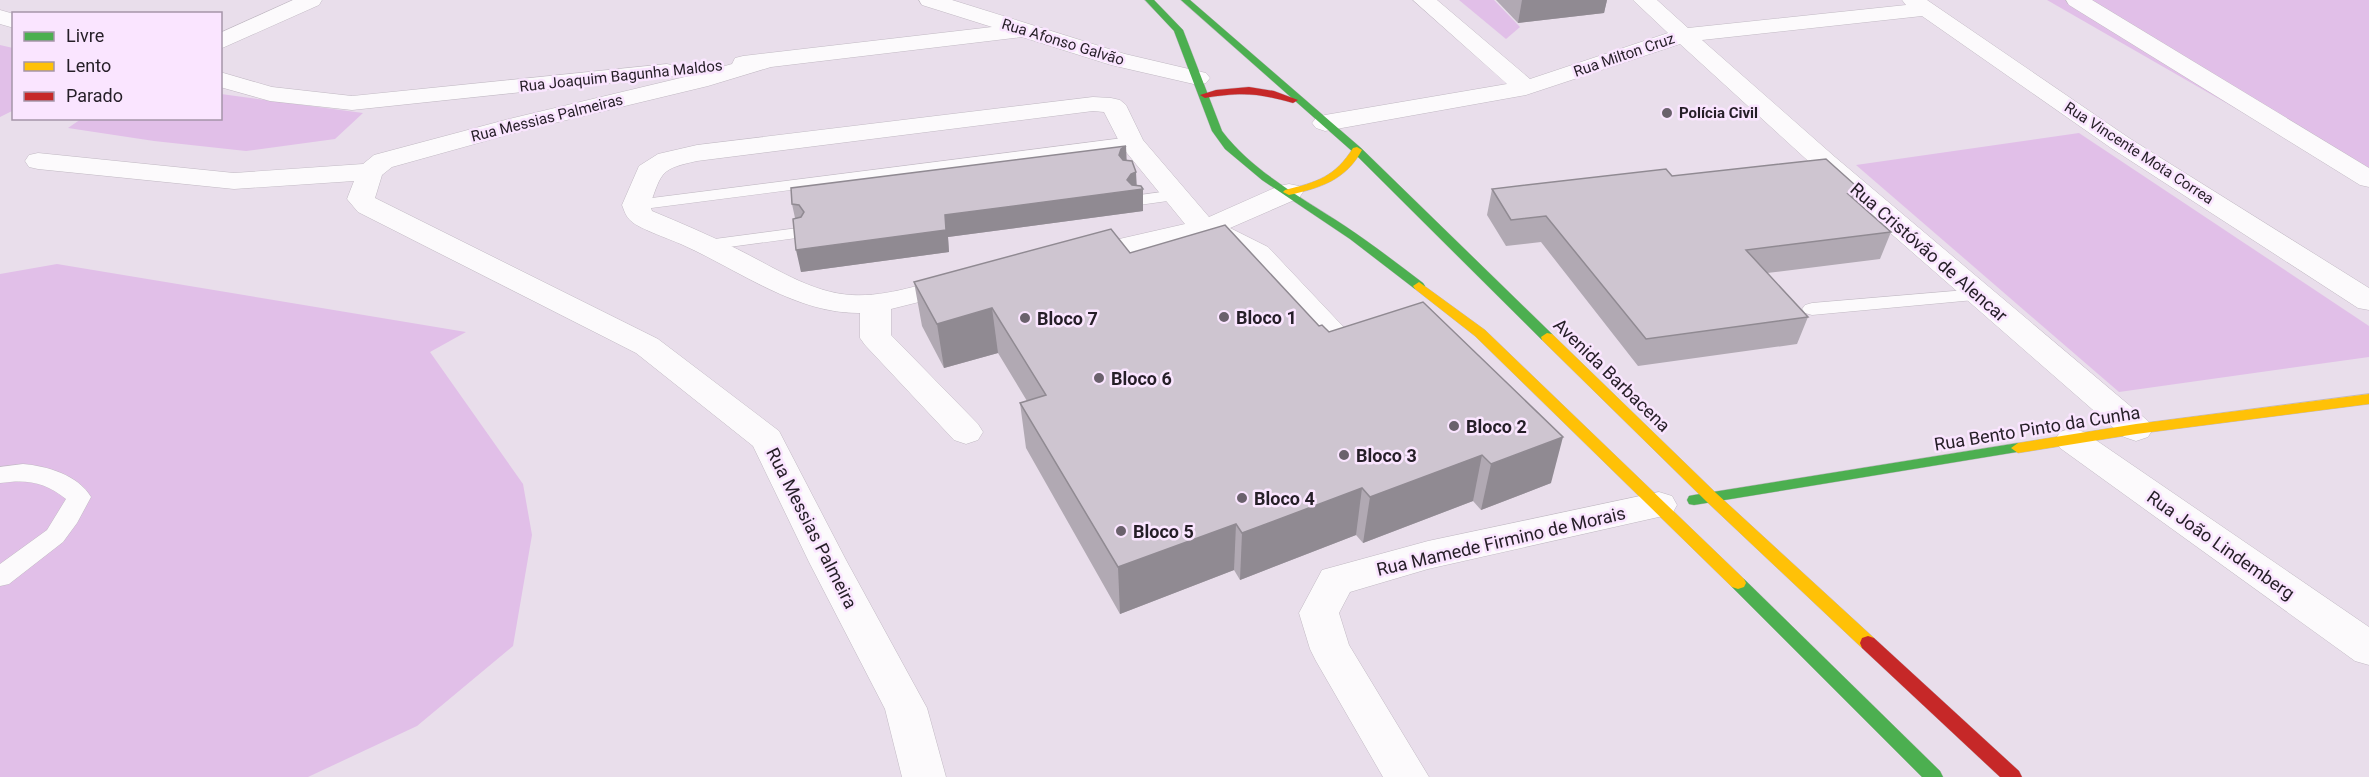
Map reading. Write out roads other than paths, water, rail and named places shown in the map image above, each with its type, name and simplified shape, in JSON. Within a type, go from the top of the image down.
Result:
[{"type":"main road","points":[[1149,0],[1178,30],[1202,86],[1217,131],[1229,147],[1266,178],[1354,237],[1480,333],[1659,505],[1934,777]]},
{"type":"main road","name":"Avenida Barbacena","points":[[1185,0],[1357,150],[1711,497],[2013,777]]},
{"type":"main road","points":[[1202,86],[1247,88],[1282,94],[1305,106]]},
{"type":"main road","points":[[1289,192],[1337,176],[1353,163],[1357,150]]},
{"type":"main road","name":"Rua Bento Pinto da Cunha","points":[[1711,497],[2136,429],[2369,399]]},
{"type":"main road","name":"Rua Mamede Firmino de Morais","points":[[1659,505],[1711,497]]},
{"type":"street","points":[[222,41],[311,0]]},
{"type":"street","name":"Rua Afonso Galvão","points":[[930,0],[1202,86]]},
{"type":"street","points":[[1424,0],[1526,88]]},
{"type":"street","name":"Rua Cristóvão de Alencar","points":[[1644,0],[1978,296],[2136,429]]},
{"type":"street","points":[[2077,0],[2369,179]]},
{"type":"street","name":"Rua Milton Cruz","points":[[1325,123],[1526,88],[1685,35],[1920,4]]},
{"type":"street","name":"Rua Vincente Mota Correa","points":[[1920,4],[2120,143],[2369,301]]},
{"type":"street","name":"Rua Joaquim Bagunha Maldos","points":[[222,80],[270,94],[352,103],[765,61],[1022,30]]},
{"type":"street","name":"Rua Messias Palmeiras","points":[[370,172],[383,161],[518,124],[700,81],[765,61]]},
{"type":"street","points":[[982,278],[877,302],[852,304],[829,300],[792,287],[707,245],[641,216],[636,205],[648,172],[667,160],[721,150],[1093,104],[1111,105],[1117,110],[1148,173],[1176,195],[1203,228],[1231,238],[1258,253],[1341,343]]},
{"type":"street","points":[[38,161],[234,181],[370,172]]},
{"type":"street","name":"Rua Messias Palmeira","points":[[370,172],[361,199],[368,206],[647,346],[766,439],[906,708],[924,777]]},
{"type":"street","points":[[1052,262],[1203,228],[1289,192]]},
{"type":"street","points":[[877,302],[874,324],[876,338],[966,432]]},
{"type":"street","name":"Rua João Lindemberg","points":[[2072,440],[2369,649]]},
{"type":"street","name":"Rua Mamede Firmino de Morais","points":[[1407,777],[1330,649],[1319,613],[1336,581],[1428,555],[1659,505]]},
{"type":"lane","points":[[636,205],[1131,142]]},
{"type":"lane","points":[[1140,200],[1176,195]]},
{"type":"lane","points":[[707,245],[798,233]]},
{"type":"lane","points":[[1812,309],[1978,296]]},
{"type":"lane","points":[[0,475],[32,473],[48,476],[61,482],[79,497],[69,518],[55,536],[0,577]]},
{"type":"place","name":"Polícia Civil","points":[[1667,113]]},
{"type":"place","name":"Bloco 1","points":[[1224,317]]},
{"type":"place","name":"Bloco 7","points":[[1025,318]]},
{"type":"place","name":"Bloco 6","points":[[1099,378]]},
{"type":"place","name":"Bloco 2","points":[[1454,426]]},
{"type":"place","name":"Bloco 3","points":[[1344,455]]},
{"type":"place","name":"Bloco 4","points":[[1242,498]]},
{"type":"place","name":"Bloco 5","points":[[1121,531]]}]
